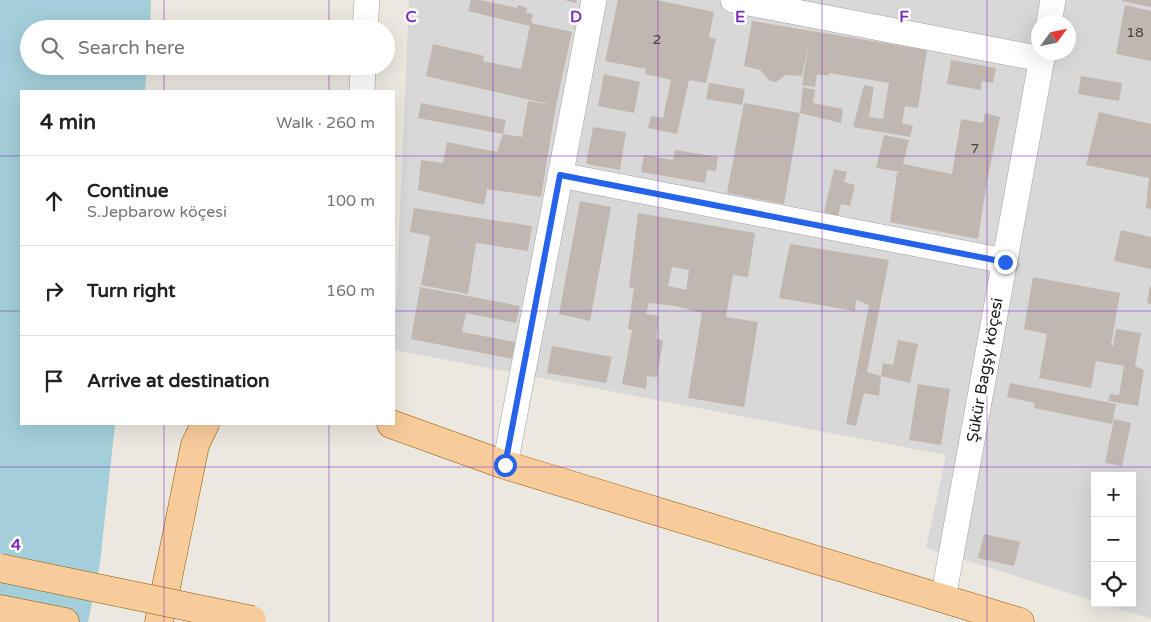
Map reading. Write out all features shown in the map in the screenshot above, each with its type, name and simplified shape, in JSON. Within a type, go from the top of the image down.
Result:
[{"type":"main road","points":[[159,622],[195,445],[205,425]]},
{"type":"main road","points":[[394,425],[505,465],[1020,622]]},
{"type":"main road","points":[[0,568],[257,621]]},
{"type":"main road","points":[[0,609],[65,622]]},
{"type":"street","points":[[366,20],[367,0]]},
{"type":"street","points":[[505,465],[594,0]]},
{"type":"street","points":[[733,0],[1031,54]]},
{"type":"street","points":[[1050,15],[1053,0]]},
{"type":"street","name":"Şükür Bagşy köçesi","points":[[944,599],[1042,60]]},
{"type":"street","points":[[362,90],[363,75]]},
{"type":"street","points":[[560,175],[1005,262]]},
{"type":"shaded area","points":[[409,0],[1151,0],[1151,619],[1114,607],[1136,607],[1136,472],[1091,472],[1091,600],[926,548],[946,455],[395,350]]},
{"type":"water","points":[[0,0],[151,0],[150,20],[20,20],[20,75],[146,75],[145,90],[20,90],[20,425],[115,425],[100,563],[88,622],[0,622]]},
{"type":"building","points":[[471,0],[481,0],[517,8],[518,5],[527,8],[526,13],[533,14],[531,23],[572,32],[556,105],[541,197],[487,189],[484,205],[418,190],[421,160],[443,163],[447,142],[497,152],[503,134],[522,137],[528,101],[553,105],[426,76],[433,44],[484,56],[483,61],[521,69],[530,26],[468,11]]},
{"type":"building","points":[[564,0],[577,0],[576,3]]},
{"type":"building","points":[[618,0],[656,0],[714,12],[709,37],[716,39],[706,83],[689,80],[677,134],[648,128],[651,116],[663,118],[671,80],[645,74],[646,69],[605,61]]},
{"type":"building","points":[[1151,0],[1151,7],[1122,1]]},
{"type":"building","points":[[1125,5],[1151,11],[1151,61],[1116,54]]},
{"type":"building","points":[[752,21],[927,50],[918,108],[905,106],[902,123],[913,126],[910,137],[853,127],[864,85],[874,87],[869,117],[883,119],[889,83],[829,73],[829,76],[817,74],[815,87],[802,85],[809,43],[802,76],[786,75],[776,82],[770,81],[760,70],[744,66]]},
{"type":"building","points":[[951,60],[996,68],[993,83],[982,81],[981,90],[947,84]]},
{"type":"building","points":[[604,74],[640,82],[634,113],[598,106]]},
{"type":"building","points":[[1081,76],[1122,83],[1119,101],[1078,94]]},
{"type":"building","points":[[709,83],[745,89],[742,105],[706,99]]},
{"type":"building","points":[[803,87],[815,90],[813,103],[843,109],[841,123],[800,113]]},
{"type":"building","points":[[421,103],[506,120],[503,134],[418,118]]},
{"type":"building","points":[[744,103],[800,113],[784,204],[727,193]]},
{"type":"building","points":[[1099,112],[1151,124],[1151,209],[1146,208],[1149,178],[1086,165]]},
{"type":"building","points":[[985,113],[1000,117],[978,239],[890,222],[897,173],[901,172],[876,168],[884,135],[909,140],[903,164],[952,174],[961,119],[983,123]]},
{"type":"building","points":[[593,127],[626,132],[620,170],[586,164]]},
{"type":"building","points":[[675,150],[718,157],[716,171],[707,170],[705,183],[641,172],[644,155],[673,160]]},
{"type":"building","points":[[834,169],[847,172],[844,182],[855,185],[850,206],[841,204],[838,216],[824,212]]},
{"type":"building","points":[[580,201],[611,207],[590,321],[559,314]]},
{"type":"building","points":[[414,208],[532,226],[528,251],[476,243],[468,294],[421,285],[430,236],[410,232]]},
{"type":"building","points":[[638,213],[755,233],[748,277],[733,275],[726,317],[758,322],[744,407],[688,398],[702,313],[675,306],[649,303],[646,314],[659,316],[656,338],[663,341],[657,377],[647,376],[646,389],[622,384],[632,330],[628,329],[634,288],[629,288]],"holes":[[[672,267],[689,270],[686,290],[668,286]]]},
{"type":"building","points":[[1121,230],[1151,237],[1151,269],[1114,261]]},
{"type":"building","points":[[790,244],[889,260],[867,372],[881,376],[879,396],[864,393],[856,426],[846,424],[869,305],[856,300],[855,311],[779,298]]},
{"type":"building","points":[[1033,277],[1120,293],[1111,345],[1113,346],[1116,329],[1141,333],[1135,366],[1144,370],[1138,406],[1108,401],[1110,394],[1119,395],[1124,366],[1096,361],[1091,388],[1039,378],[1047,334],[1024,329]]},
{"type":"building","points":[[1151,286],[1151,304],[1147,303]]},
{"type":"building","points":[[420,287],[520,306],[516,323],[466,313],[462,332],[515,342],[512,359],[411,339]]},
{"type":"building","points":[[898,340],[918,344],[910,383],[881,376],[883,363],[893,365]]},
{"type":"building","points":[[552,346],[612,357],[606,383],[547,373]]},
{"type":"building","points":[[1010,383],[1116,404],[1112,424],[1034,408],[1035,403],[1007,397]]},
{"type":"building","points":[[918,384],[950,389],[941,445],[909,440]]},
{"type":"building","points":[[1114,419],[1131,423],[1122,466],[1105,463]]},
{"type":"building","points":[[984,534],[1020,542],[1014,566],[978,558]]},
{"type":"route","points":[[505,465],[560,175],[1005,262]]}]
